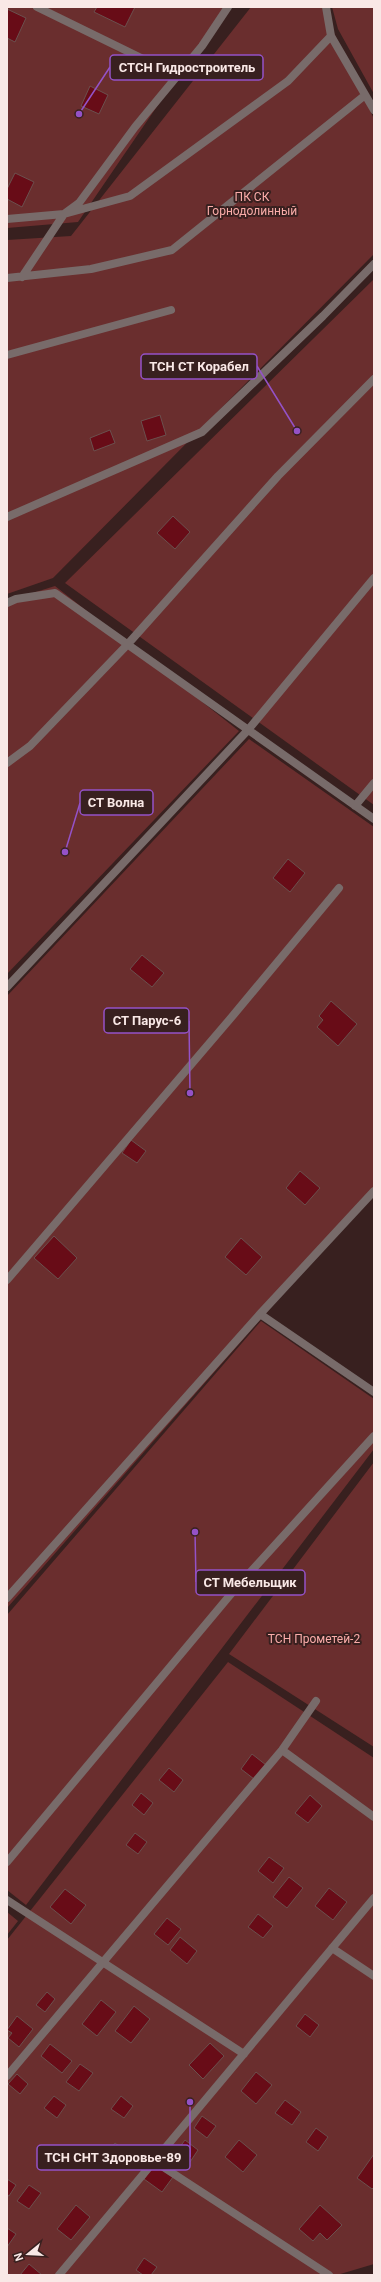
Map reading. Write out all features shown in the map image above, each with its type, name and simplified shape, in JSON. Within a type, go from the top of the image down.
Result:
[{"type":"street","points":[[37,7],[178,76]]},
{"type":"street","points":[[22,277],[64,214],[79,203],[135,127],[202,46],[228,7]]},
{"type":"street","points":[[326,7],[331,36],[364,96],[374,110]]},
{"type":"street","points":[[7,219],[64,214],[130,196],[288,81],[331,36]]},
{"type":"street","points":[[7,278],[91,269],[172,250],[364,96]]},
{"type":"street","points":[[7,517],[202,432],[323,316],[374,264]]},
{"type":"street","points":[[7,355],[170,310]]},
{"type":"street","points":[[7,764],[30,746],[127,645],[278,476],[374,379]]},
{"type":"street","points":[[7,987],[248,730],[374,578]]},
{"type":"street","points":[[7,602],[16,599],[55,593],[374,819]]},
{"type":"street","points":[[355,806],[374,783]]},
{"type":"street","points":[[7,1280],[230,1020],[339,888]]},
{"type":"street","points":[[7,1598],[260,1314],[374,1191]]},
{"type":"street","points":[[260,1314],[374,1392]]},
{"type":"street","points":[[7,1862],[236,1588],[374,1436]]},
{"type":"street","points":[[7,2076],[282,1750],[316,1701]]},
{"type":"street","points":[[282,1750],[374,1817]]},
{"type":"street","points":[[59,2275],[374,1898]]},
{"type":"street","points":[[7,1900],[244,2054]]},
{"type":"street","points":[[332,1948],[374,1976]]},
{"type":"street","points":[[154,2161],[329,2275]]},
{"type":"green space","points":[[7,7],[225,7],[78,222],[7,228]]},
{"type":"green space","name":"ПК СК Горнодолинный","points":[[251,7],[322,7],[374,119],[374,254],[53,578],[7,594],[7,240],[71,236]]},
{"type":"green space","points":[[332,7],[374,7],[374,94],[338,29]]},
{"type":"green space","points":[[374,279],[374,805],[65,583]]},
{"type":"green space","points":[[55,586],[239,731],[7,974],[7,601]]},
{"type":"green space","points":[[249,739],[374,827],[374,1190],[7,1608],[7,996]]},
{"type":"green space","points":[[261,1321],[374,1399],[374,1449],[26,1905],[7,1890],[7,1615]]},
{"type":"green space","name":"ТСН Прометей-2","points":[[374,1462],[374,1747],[229,1654]]},
{"type":"green space","points":[[228,1662],[374,1758],[374,2264],[337,2275],[7,2275],[7,1940]]},
{"type":"green space","points":[[7,1912],[18,1921],[7,1935]]},
{"type":"building","points":[[97,7],[135,7],[125,27],[94,12]]},
{"type":"building","points":[[7,9],[26,18],[15,42],[7,38]]},
{"type":"building","points":[[90,86],[108,95],[99,114],[81,106]]},
{"type":"building","points":[[15,173],[34,182],[22,207],[7,199],[7,189]]},
{"type":"building","points":[[160,415],[166,435],[147,441],[141,421]]},
{"type":"building","points":[[110,430],[115,443],[94,451],[90,438]]},
{"type":"building","points":[[173,516],[190,532],[175,549],[157,533]]},
{"type":"building","points":[[288,859],[305,873],[290,892],[273,878]]},
{"type":"building","points":[[142,955],[164,973],[152,987],[130,969]]},
{"type":"building","points":[[331,1001],[357,1024],[338,1046],[317,1027],[323,1020],[319,1016]]},
{"type":"building","points":[[131,1140],[146,1151],[137,1163],[122,1153]]},
{"type":"building","points":[[300,1171],[320,1188],[305,1205],[286,1188]]},
{"type":"building","points":[[54,1236],[77,1258],[58,1279],[34,1258]]},
{"type":"building","points":[[241,1238],[262,1257],[246,1275],[225,1257]]},
{"type":"building","points":[[252,1754],[266,1765],[254,1779],[241,1769]]},
{"type":"building","points":[[169,1768],[183,1780],[174,1792],[159,1780]]},
{"type":"building","points":[[141,1793],[153,1803],[144,1815],[132,1805]]},
{"type":"building","points":[[310,1795],[322,1806],[308,1823],[295,1813]]},
{"type":"building","points":[[135,1833],[147,1842],[138,1854],[126,1845]]},
{"type":"building","points":[[269,1857],[284,1868],[273,1883],[258,1871]]},
{"type":"building","points":[[289,1877],[303,1888],[287,1908],[273,1897]]},
{"type":"building","points":[[329,1888],[347,1902],[333,1920],[315,1906]]},
{"type":"building","points":[[65,1889],[86,1905],[71,1924],[50,1907]]},
{"type":"building","points":[[258,1914],[273,1926],[263,1938],[248,1927]]},
{"type":"building","points":[[167,1918],[181,1929],[168,1945],[154,1934]]},
{"type":"building","points":[[180,1937],[197,1951],[187,1964],[170,1950]]},
{"type":"building","points":[[47,1992],[55,1999],[45,2012],[36,2005]]},
{"type":"building","points":[[101,2000],[116,2012],[97,2036],[82,2024]]},
{"type":"building","points":[[134,2006],[150,2019],[131,2043],[115,2031]]},
{"type":"building","points":[[305,2014],[319,2025],[310,2037],[296,2026]]},
{"type":"building","points":[[17,2016],[33,2029],[19,2047],[8,2038],[12,2033],[7,2030]]},
{"type":"building","points":[[210,2043],[224,2056],[203,2079],[189,2065]]},
{"type":"building","points":[[50,2044],[72,2061],[62,2073],[41,2056]]},
{"type":"building","points":[[80,2064],[93,2073],[79,2091],[66,2082]]},
{"type":"building","points":[[256,2072],[272,2085],[256,2104],[241,2091]]},
{"type":"building","points":[[17,2074],[28,2084],[20,2094],[8,2084]]},
{"type":"building","points":[[54,2096],[66,2105],[57,2118],[44,2108]]},
{"type":"building","points":[[121,2096],[133,2106],[124,2118],[111,2109]]},
{"type":"building","points":[[285,2100],[301,2112],[292,2125],[275,2113]]},
{"type":"building","points":[[202,2116],[216,2126],[207,2138],[194,2128]]},
{"type":"building","points":[[316,2128],[328,2137],[318,2151],[306,2142]]},
{"type":"building","points":[[185,2140],[198,2150],[190,2162],[176,2152]]},
{"type":"building","points":[[239,2140],[257,2155],[243,2172],[225,2157]]},
{"type":"building","points":[[115,2143],[132,2156],[123,2169],[106,2156]]},
{"type":"building","points":[[374,2154],[374,2187],[372,2189],[357,2178]]},
{"type":"building","points":[[155,2164],[173,2177],[162,2192],[144,2179]]},
{"type":"building","points":[[7,2179],[16,2185],[9,2196],[7,2195]]},
{"type":"building","points":[[29,2185],[41,2193],[29,2209],[17,2201]]},
{"type":"building","points":[[76,2205],[90,2217],[71,2240],[57,2229]]},
{"type":"building","points":[[320,2205],[342,2225],[327,2240],[320,2233],[313,2241],[299,2229]]},
{"type":"building","points":[[7,2228],[16,2234],[7,2247]]},
{"type":"building","points":[[144,2258],[157,2267],[151,2275],[143,2275],[136,2270]]},
{"type":"building","points":[[29,2264],[42,2275],[20,2275]]},
{"type":"place","name":"СТСН Гидростроитель","points":[[79,114]]},
{"type":"place","name":"ТСН СТ Корабел","points":[[297,431]]},
{"type":"place","name":"СТ Волна","points":[[65,852]]},
{"type":"place","name":"СТ Парус-6","points":[[190,1093]]},
{"type":"place","name":"СТ Мебельщик","points":[[195,1532]]},
{"type":"place","name":"ТСН СНТ Здоровье-89","points":[[190,2102]]}]
